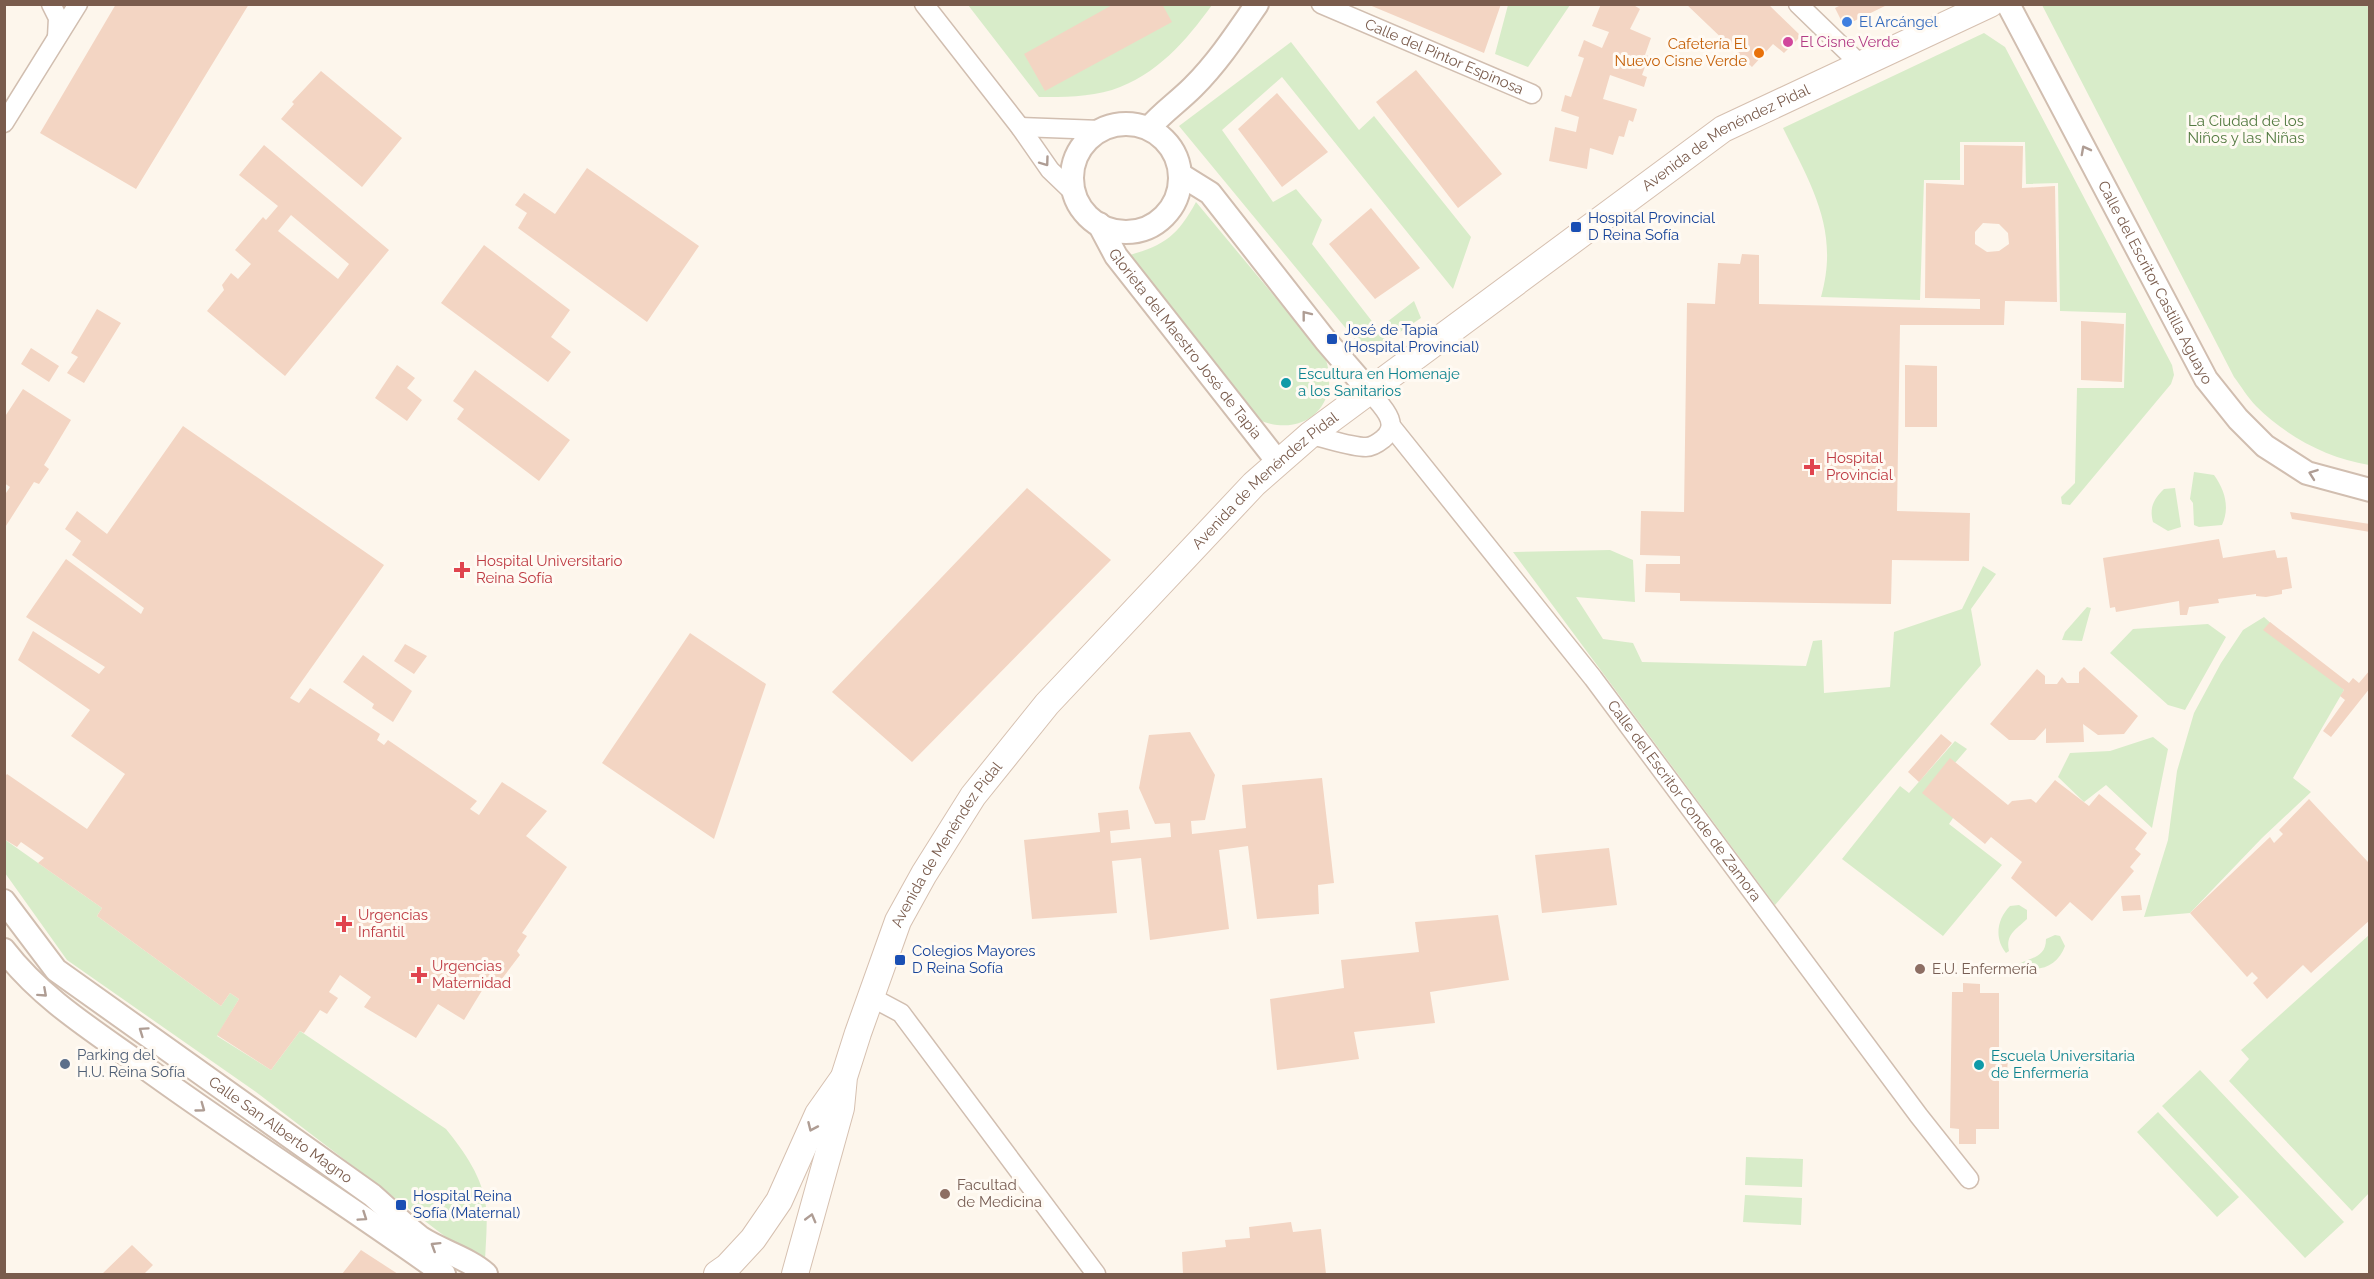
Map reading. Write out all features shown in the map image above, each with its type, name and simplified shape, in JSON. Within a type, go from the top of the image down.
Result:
[{"type":"main road","name":"Avenida de Menéndez Pidal","points":[[795,1275],[841,1108],[844,1077],[898,921],[973,796],[1047,704],[1142,601],[1278,462],[1310,435],[1723,129],[1990,4]]},
{"type":"main road","name":"Avenida de Menéndez Pidal","points":[[717,1275],[728,1267],[753,1239],[779,1201],[818,1114],[844,1077]]},
{"type":"street","points":[[51,4],[58,18],[57,38]]},
{"type":"street","points":[[4,123],[78,4]]},
{"type":"street","name":"Glorieta del Maestro José de Tapia","points":[[924,4],[1020,127],[1050,170],[1074,193],[1083,211],[1099,224],[1125,232],[1138,230],[1160,220],[1175,201],[1180,188],[1180,174]]},
{"type":"street","points":[[1149,128],[1164,110],[1193,87],[1231,42],[1257,4]]},
{"type":"street","name":"Calle del Pintor Espinosa","points":[[1321,4],[1532,94]]},
{"type":"street","points":[[1798,4],[1861,64]]},
{"type":"street","name":"Calle del Escritor Castilla Aguayo","points":[[2008,4],[2206,379],[2238,419],[2265,446],[2307,473],[2370,490]]},
{"type":"street","points":[[1020,127],[1101,130],[1124,124],[1149,128],[1163,138],[1176,157],[1180,174],[1210,193],[1326,341],[1370,392]]},
{"type":"street","points":[[1074,193],[1073,167],[1077,154],[1084,143],[1101,130]]},
{"type":"street","name":"Glorieta del Maestro José de Tapia","points":[[1099,224],[1116,256],[1278,462]]},
{"type":"street","name":"Calle del Escritor Conde de Zamora","points":[[1370,392],[1390,418],[1391,426],[1593,678],[1918,1116],[1969,1179]]},
{"type":"street","points":[[1310,435],[1365,447],[1381,441],[1388,434],[1391,426]]},
{"type":"street","name":"Calle San Alberto Magno","points":[[4,901],[57,970],[372,1195],[420,1237],[446,1253],[471,1263],[486,1275]]},
{"type":"street","name":"Calle San Alberto Magno","points":[[4,950],[23,973],[53,1002],[225,1126],[383,1231],[444,1275]]},
{"type":"street","points":[[871,997],[901,1013],[1096,1275]]},
{"type":"green space","points":[[968,5],[1212,5],[1181,44],[1157,66],[1128,84],[1094,94],[1039,97]]},
{"type":"green space","points":[[1508,5],[1570,5],[1528,67],[1495,54]]},
{"type":"green space","name":"La Ciudad de los Niños y las Niñas","points":[[2042,5],[2369,5],[2369,465],[2338,457],[2308,444],[2268,417],[2247,396],[2234,377]]},
{"type":"green space","points":[[1984,33],[2005,47],[2172,365],[2174,375],[2171,384],[2070,505],[2062,504],[2061,497],[2075,483],[2077,388],[2124,388],[2126,313],[2060,311],[2058,183],[2026,184],[2025,142],[1960,142],[1960,180],[1924,180],[1920,300],[1821,297],[1826,273],[1825,229],[1812,189],[1783,128]]},
{"type":"green space","points":[[1291,42],[1359,130],[1374,116],[1471,237],[1453,289],[1282,77],[1222,130],[1273,202],[1296,189],[1322,220],[1312,244],[1378,329],[1414,301],[1421,318],[1367,354],[1179,126]]},
{"type":"green space","points":[[1196,202],[1325,357],[1329,374],[1328,389],[1324,402],[1316,413],[1306,420],[1292,425],[1277,425],[1261,421],[1130,255],[1162,243],[1183,223]]},
{"type":"green space","points":[[2194,472],[2214,475],[2221,487],[2226,506],[2222,525],[2199,527],[2194,525],[2193,503],[2190,499]]},
{"type":"green space","points":[[2175,488],[2181,527],[2168,531],[2153,522],[2152,508],[2164,489]]},
{"type":"green space","points":[[1610,550],[1633,560],[1635,602],[1576,597],[1603,639],[1633,643],[1642,662],[1806,666],[1813,641],[1822,640],[1824,693],[1890,687],[1894,632],[1962,609],[1983,566],[1996,574],[1971,609],[1981,665],[1775,905],[1513,552]]},
{"type":"green space","points":[[2087,607],[2091,608],[2082,641],[2062,640],[2065,632]]},
{"type":"green space","points":[[2264,617],[2344,690],[2293,778],[2311,792],[2262,838],[2190,913],[2144,917],[2168,840],[2177,771],[2194,713],[2221,663],[2243,630]]},
{"type":"green space","points":[[2208,624],[2226,637],[2185,710],[2168,705],[2110,653],[2133,629]]},
{"type":"green space","points":[[2153,737],[2168,749],[2152,828],[2106,785],[2084,802],[2058,777],[2070,753],[2110,751]]},
{"type":"green space","points":[[1955,741],[1967,749],[1955,763],[1953,818],[1949,824],[2002,865],[1943,936],[1842,859],[1900,786],[1909,793]]},
{"type":"green space","points":[[4,839],[102,908],[97,916],[221,1006],[230,993],[239,999],[217,1036],[271,1070],[300,1031],[446,1129],[472,1165],[484,1196],[487,1222],[485,1267],[256,1092],[67,960],[5,873]]},
{"type":"green space","points":[[2019,905],[2027,910],[2027,919],[2010,936],[2009,951],[2006,953],[2000,941],[2000,923],[2010,906]]},
{"type":"green space","points":[[2055,935],[2060,936],[2065,946],[2057,959],[2046,967],[2033,969],[2019,964],[2041,953],[2046,939]]},
{"type":"green space","points":[[2369,935],[2369,1193],[2352,1211],[2229,1081],[2249,1059],[2241,1050]]},
{"type":"green space","points":[[2200,1070],[2344,1222],[2305,1258],[2162,1106]]},
{"type":"green space","points":[[2158,1112],[2239,1197],[2217,1217],[2137,1132]]},
{"type":"green space","points":[[1746,1157],[1803,1159],[1802,1187],[1745,1185]]},
{"type":"green space","points":[[1745,1195],[1802,1198],[1801,1225],[1743,1222]]},
{"type":"building","points":[[116,4],[249,4],[136,189],[40,133]]},
{"type":"building","points":[[1114,4],[1162,4],[1172,22],[1045,91],[1024,54]]},
{"type":"building","points":[[1367,4],[1501,4],[1484,53]]},
{"type":"building","points":[[1601,4],[1632,4],[1640,9],[1630,29],[1651,38],[1645,55],[1649,56],[1642,75],[1647,77],[1644,87],[1610,75],[1603,99],[1637,109],[1633,122],[1629,120],[1624,137],[1619,136],[1613,155],[1590,148],[1587,169],[1549,161],[1555,127],[1576,132],[1579,117],[1561,111],[1565,95],[1571,97],[1584,58],[1578,56],[1584,40],[1602,48],[1609,32],[1592,26]]},
{"type":"building","points":[[1686,4],[1768,4],[1801,36],[1784,53],[1773,44],[1752,67]]},
{"type":"building","points":[[1843,4],[1889,4],[1844,26],[1835,8]]},
{"type":"building","points":[[1416,70],[1502,174],[1458,208],[1376,102]]},
{"type":"building","points":[[321,71],[402,138],[362,187],[281,119],[294,104],[292,102]]},
{"type":"building","points":[[1277,93],[1328,152],[1282,187],[1238,129]]},
{"type":"building","points":[[264,145],[389,250],[285,376],[207,311],[224,290],[222,285],[231,273],[238,279],[251,264],[235,250],[263,217],[266,220],[278,206],[239,175]],"holes":[[[291,215],[349,264],[338,279],[278,231]]]},
{"type":"building","points":[[1964,145],[2023,146],[2022,188],[2055,186],[2057,302],[2005,301],[2004,325],[1900,325],[1897,511],[1970,513],[1969,561],[1892,560],[1891,604],[1680,601],[1680,593],[1645,592],[1646,564],[1680,564],[1680,556],[1640,555],[1641,511],[1684,512],[1687,303],[1715,304],[1718,263],[1740,264],[1742,254],[1759,255],[1759,304],[1980,309],[1980,299],[1925,298],[1926,183],[1964,185]],"holes":[[[1983,223],[1999,224],[2008,233],[2009,244],[1999,251],[1987,252],[1975,244],[1975,232]]]},
{"type":"building","points":[[587,168],[699,246],[647,322],[518,228],[527,213],[515,205],[524,193],[555,214]]},
{"type":"building","points":[[1371,208],[1420,268],[1375,299],[1329,244]]},
{"type":"building","points":[[484,245],[570,310],[551,337],[571,352],[548,382],[441,303]]},
{"type":"building","points":[[97,309],[121,323],[84,383],[67,373],[78,357],[71,353]]},
{"type":"building","points":[[2081,321],[2124,324],[2122,382],[2081,380]]},
{"type":"building","points":[[31,348],[59,366],[49,382],[21,364]]},
{"type":"building","points":[[397,365],[415,378],[407,388],[422,400],[407,421],[375,398]]},
{"type":"building","points":[[1905,365],[1937,366],[1937,427],[1905,427]]},
{"type":"building","points":[[475,370],[570,440],[539,481],[457,419],[464,409],[453,401]]},
{"type":"building","points":[[23,389],[71,420],[44,465],[49,469],[39,484],[34,482],[4,529],[4,496],[10,487],[4,483],[4,418]]},
{"type":"building","points":[[183,426],[384,565],[290,698],[299,703],[310,688],[380,734],[377,740],[384,745],[388,740],[477,801],[470,809],[479,815],[502,782],[547,811],[526,836],[567,867],[522,933],[527,936],[517,951],[520,955],[498,984],[489,979],[464,1020],[438,1004],[416,1038],[364,1007],[371,997],[340,975],[329,992],[338,998],[327,1014],[320,1010],[304,1033],[300,1031],[271,1070],[217,1035],[239,999],[230,993],[221,1006],[97,916],[102,908],[38,863],[44,858],[21,842],[17,847],[4,839],[4,778],[7,774],[87,829],[125,774],[71,736],[90,710],[18,660],[33,631],[99,674],[105,667],[26,617],[66,559],[141,614],[144,608],[72,555],[81,541],[65,529],[77,511],[107,534]]},
{"type":"building","points":[[1027,488],[1111,560],[912,762],[832,692]]},
{"type":"building","points":[[2290,512],[2370,524],[2370,532],[2292,519]]},
{"type":"building","points":[[2219,539],[2223,558],[2275,550],[2277,558],[2287,557],[2292,588],[2282,590],[2282,594],[2266,597],[2256,596],[2256,594],[2218,599],[2219,603],[2189,607],[2187,615],[2180,615],[2179,601],[2116,612],[2115,607],[2110,608],[2103,558]]},
{"type":"building","points":[[2270,622],[2349,683],[2353,678],[2359,683],[2370,670],[2370,688],[2331,737],[2323,731],[2345,700],[2340,696],[2344,690],[2263,630]]},
{"type":"building","points":[[690,633],[766,684],[714,839],[602,763]]},
{"type":"building","points":[[405,644],[427,656],[414,674],[394,661]]},
{"type":"building","points":[[363,655],[412,691],[393,722],[372,708],[374,704],[343,682]]},
{"type":"building","points":[[2084,667],[2138,716],[2124,734],[2098,735],[2083,724],[2084,742],[2046,743],[2046,728],[2035,740],[2009,740],[1990,724],[2037,669],[2045,676],[2045,684],[2057,684],[2062,677],[2067,683],[2079,683],[2079,672]]},
{"type":"building","points":[[1190,732],[1215,775],[1205,820],[1191,821],[1192,834],[1246,828],[1242,785],[1322,778],[1334,883],[1318,885],[1319,914],[1257,919],[1248,846],[1219,850],[1229,929],[1150,940],[1141,858],[1112,861],[1117,913],[1032,919],[1024,840],[1100,832],[1098,813],[1128,810],[1130,829],[1110,831],[1111,843],[1171,837],[1170,823],[1155,824],[1139,788],[1149,735]]},
{"type":"building","points":[[1941,734],[1952,743],[1919,782],[1908,772]]},
{"type":"building","points":[[1950,758],[2008,805],[2012,801],[2031,799],[2036,803],[2055,780],[2089,806],[2099,794],[2147,833],[2135,849],[2141,854],[2130,867],[2134,871],[2092,921],[2070,902],[2056,917],[2011,878],[2022,862],[1991,837],[1985,844],[1922,793]]},
{"type":"building","points":[[2309,799],[2368,862],[2370,860],[2370,920],[2311,973],[2303,965],[2267,999],[2253,983],[2258,978],[2252,972],[2247,977],[2190,913],[2270,837],[2274,843],[2283,834],[2279,830]]},
{"type":"building","points":[[1609,848],[1617,905],[1542,913],[1535,855]]},
{"type":"building","points":[[2140,895],[2142,910],[2123,911],[2121,896]]},
{"type":"building","points":[[1498,915],[1509,980],[1430,992],[1435,1023],[1354,1032],[1359,1059],[1277,1070],[1270,999],[1344,988],[1341,960],[1419,952],[1415,922]]},
{"type":"building","name":"Escuela Universitaria de Enfermería","points":[[1963,983],[1980,984],[1980,993],[1999,993],[1999,1049],[2008,1057],[2007,1073],[1999,1080],[1999,1129],[1976,1129],[1976,1144],[1959,1144],[1959,1129],[1950,1128],[1952,992],[1963,992]]},
{"type":"building","points":[[1291,1222],[1293,1232],[1321,1229],[1326,1274],[1183,1274],[1182,1252],[1226,1247],[1225,1240],[1250,1238],[1249,1227]]},
{"type":"building","points":[[132,1245],[153,1265],[144,1274],[102,1274]]},
{"type":"building","points":[[361,1250],[398,1274],[342,1274]]},
{"type":"place","name":"El Arcángel","points":[[1847,22]]},
{"type":"place","name":"El Cisne Verde","points":[[1788,42]]},
{"type":"place","name":"Cafetería El Nuevo Cisne Verde","points":[[1759,53]]},
{"type":"place","name":"Hospital Provincial D Reina Sofía","points":[[1576,227]]},
{"type":"place","name":"José de Tapia (Hospital Provincial)","points":[[1332,339]]},
{"type":"place","name":"Escultura en Homenaje a los Sanitarios","points":[[1286,383]]},
{"type":"place","name":"Hospital Provincial","points":[[1812,467]]},
{"type":"place","name":"Hospital Universitario Reina Sofía","points":[[462,570]]},
{"type":"place","name":"Urgencias Infantil","points":[[344,924]]},
{"type":"place","name":"Colegios Mayores D Reina Sofía","points":[[900,960]]},
{"type":"place","name":"E.U. Enfermería","points":[[1920,969]]},
{"type":"place","name":"Urgencias Maternidad","points":[[419,975]]},
{"type":"place","name":"Parking del H.U. Reina Sofía","points":[[65,1064]]},
{"type":"place","name":"Escuela Universitaria de Enfermería","points":[[1979,1065]]},
{"type":"place","name":"Facultad de Medicina","points":[[945,1194]]},
{"type":"place","name":"Hospital Reina Sofía (Maternal)","points":[[401,1205]]}]
